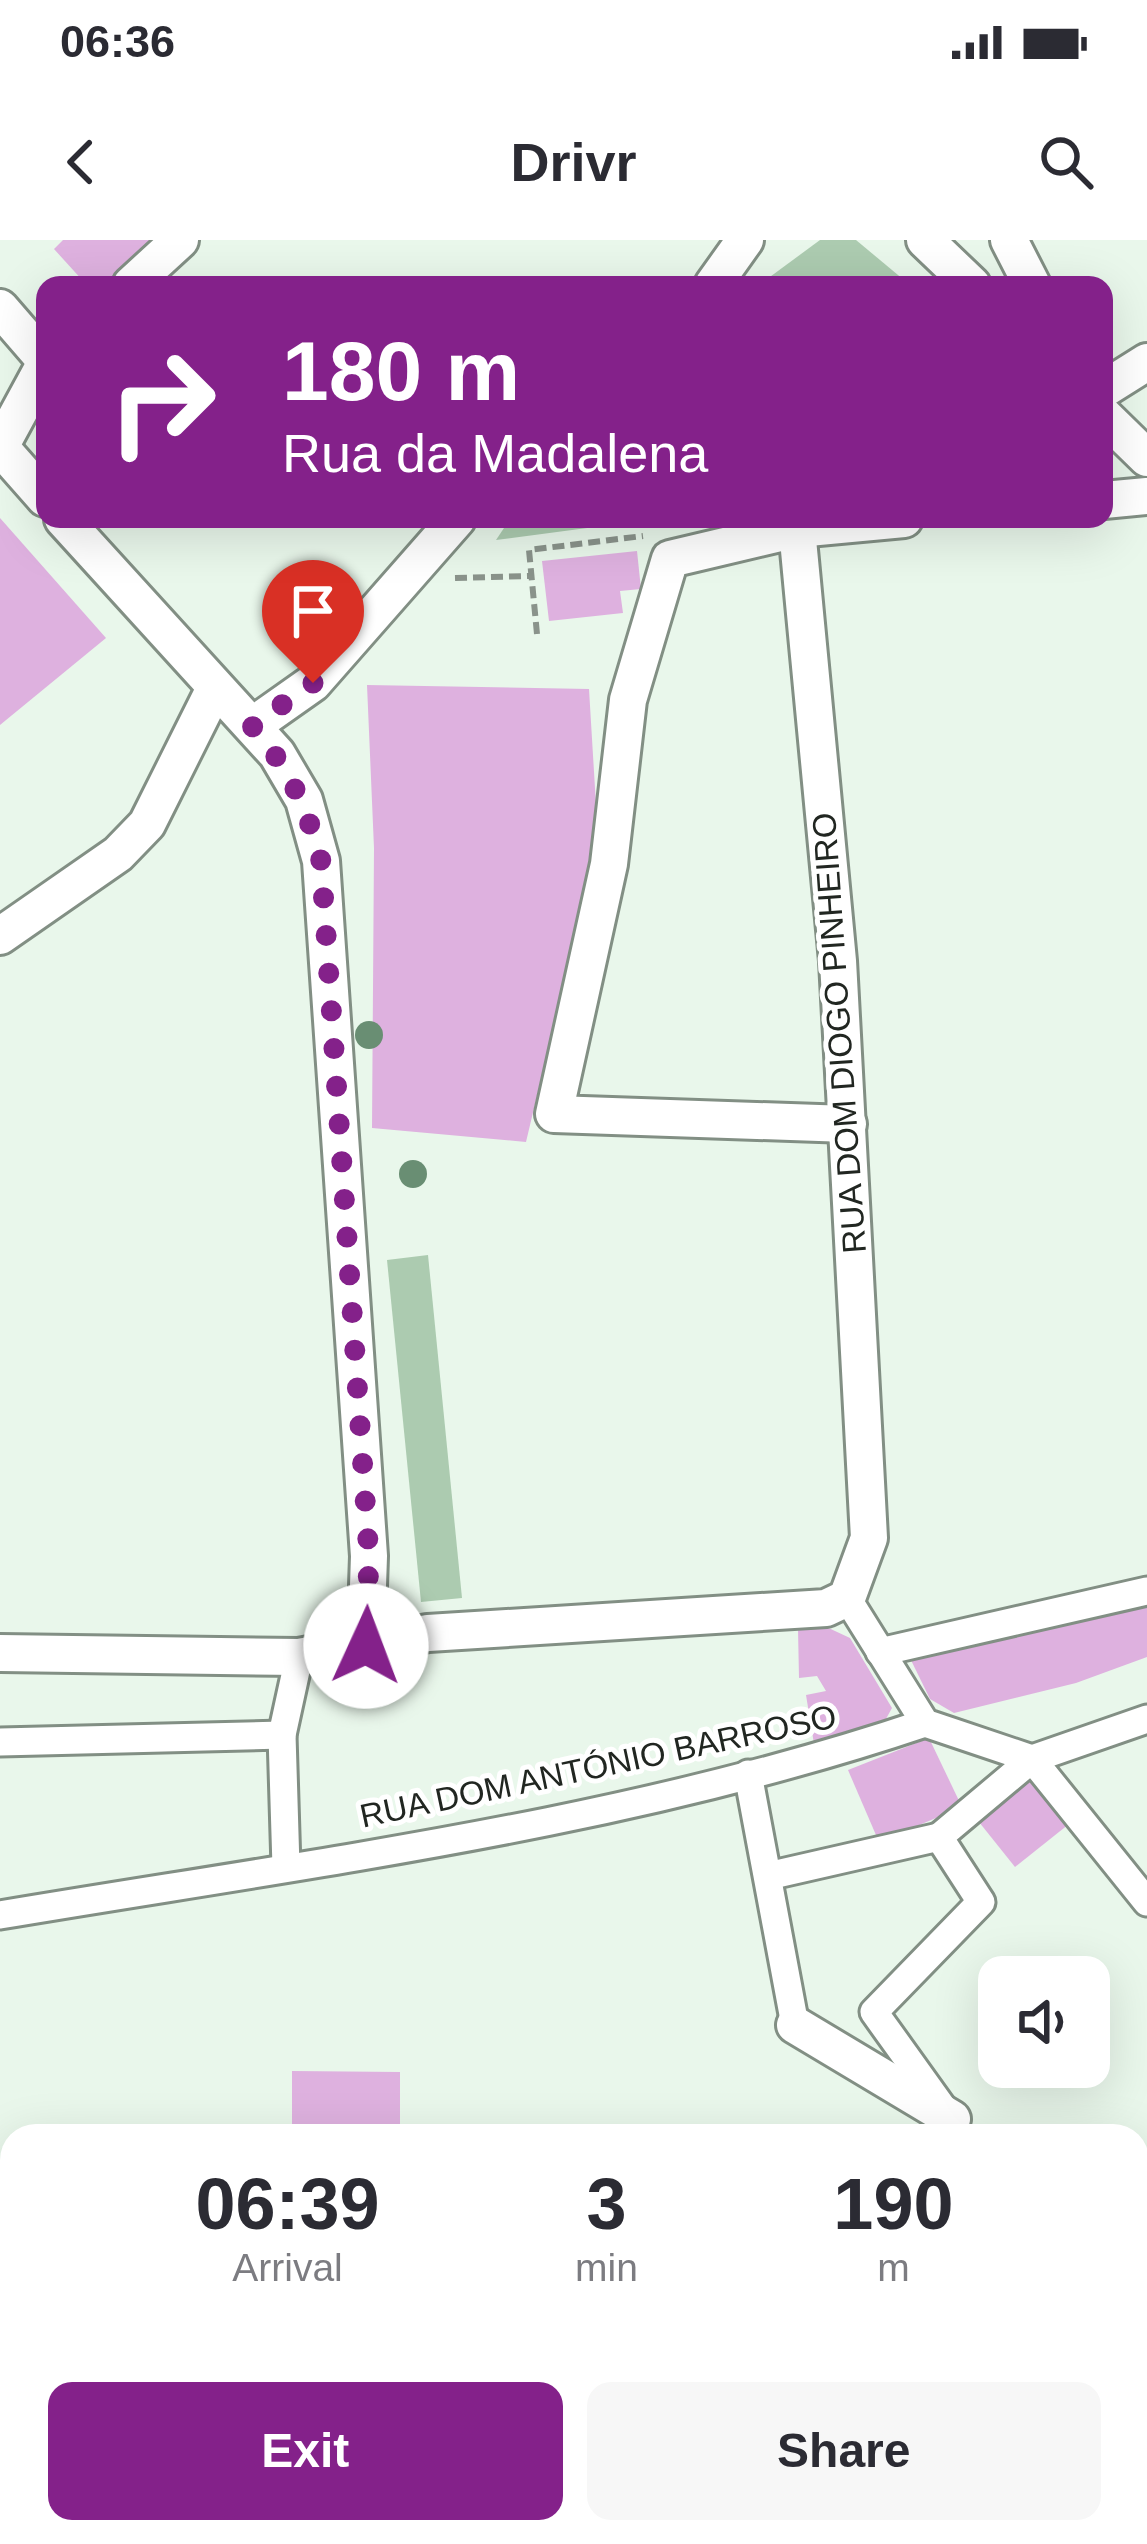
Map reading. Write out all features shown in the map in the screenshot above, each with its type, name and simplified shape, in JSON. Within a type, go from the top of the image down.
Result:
[{"type":"street","points":[[141,276],[181,240]]},
{"type":"street","points":[[730,263],[777,240]]},
{"type":"street","points":[[925,240],[963,276]]},
{"type":"street","points":[[1009,240],[1027,276]]},
{"type":"street","points":[[0,308],[36,351]]},
{"type":"street","points":[[1113,383],[1147,362]]},
{"type":"street","points":[[36,379],[0,447],[36,488]]},
{"type":"street","points":[[1113,425],[1147,458]]},
{"type":"street","points":[[1113,499],[1147,496]]},
{"type":"street","points":[[71,528],[277,754],[304,800],[321,861],[368,1533],[366,1646]]},
{"type":"street","points":[[252,726],[313,683],[449,528]]},
{"type":"street","points":[[816,528],[670,559],[628,700],[609,863],[554,1114],[848,1124]]},
{"type":"street","name":"RUA DOM DIOGO PINHEIRO","points":[[797,530],[838,962],[869,1538],[847,1598]]},
{"type":"street","points":[[0,936],[118,854],[147,824],[214,690]]},
{"type":"street","points":[[880,1652],[1147,1591]]},
{"type":"street","points":[[0,1653],[299,1657],[428,1634],[826,1608],[847,1598],[925,1723],[1032,1759],[1147,1902]]},
{"type":"street","points":[[286,1867],[282,1735],[299,1657]]},
{"type":"street","points":[[768,1876],[939,1837],[1032,1759],[1147,1719]]},
{"type":"street","name":"RUA DOM ANTÓNIO BARROSO","points":[[0,1916],[452,1842],[834,1754],[925,1723]]},
{"type":"street","points":[[0,1742],[282,1735]]},
{"type":"street","points":[[748,1774],[795,2025],[942,2124]]},
{"type":"street","points":[[939,1837],[981,1902],[874,2012],[944,2124]]},
{"type":"path","points":[[537,634],[530,550],[653,535],[670,559]]},
{"type":"path","points":[[455,578],[531,576]]},
{"type":"green space","points":[[820,240],[856,240],[899,276],[771,276]]},
{"type":"green space","points":[[504,528],[587,528],[496,540]]},
{"type":"green space","points":[[428,1255],[462,1598],[421,1602],[387,1260]]},
{"type":"building","points":[[63,240],[166,240],[126,276],[79,276],[54,249]]},
{"type":"building","points":[[0,518],[106,638],[0,725]]},
{"type":"building","points":[[637,551],[641,589],[620,591],[623,613],[549,621],[542,561]]},
{"type":"building","points":[[367,685],[589,689],[598,838],[526,1142],[372,1128],[374,848]]},
{"type":"building","points":[[1147,1591],[1147,1657],[1076,1683],[954,1713],[930,1699],[907,1652]]},
{"type":"building","points":[[820,1624],[850,1638],[892,1708],[882,1726],[815,1750],[806,1695],[826,1691],[817,1676],[799,1678],[798,1629]]},
{"type":"building","points":[[929,1738],[962,1807],[879,1842],[848,1770]]},
{"type":"building","points":[[1031,1776],[1069,1824],[1015,1867],[975,1817]]},
{"type":"building","points":[[292,2071],[400,2072],[400,2124],[292,2124]]},
{"type":"route","points":[[313,683],[252,726],[277,754],[304,800],[321,861],[369,1556],[366,1646]]}]
